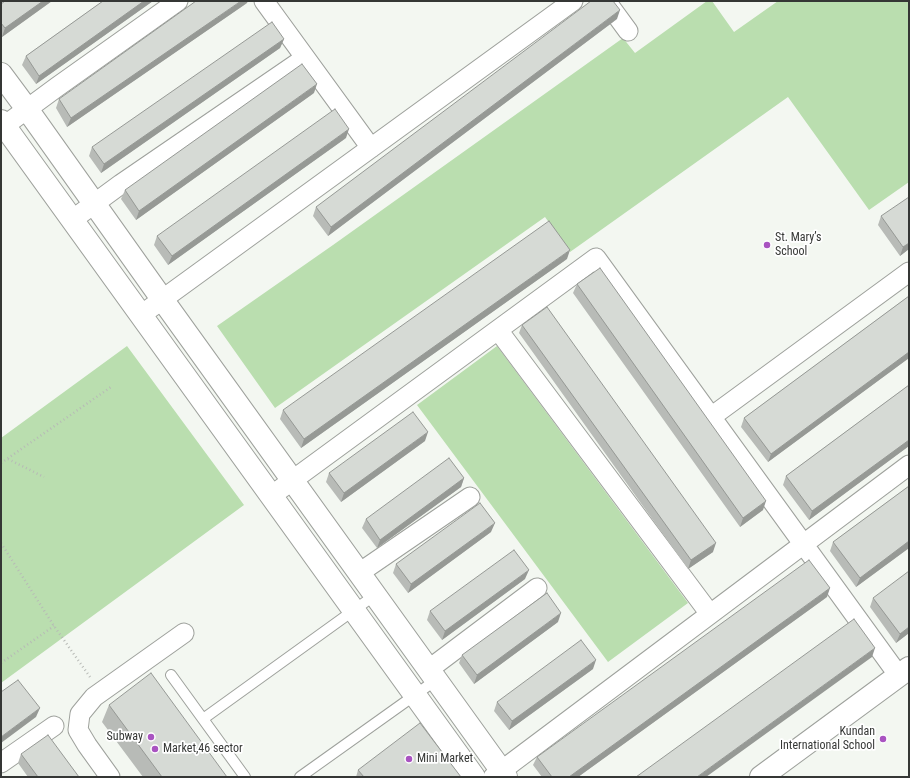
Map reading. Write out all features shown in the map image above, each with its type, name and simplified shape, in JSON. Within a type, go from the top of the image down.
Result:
[{"type":"street","points":[[178,1],[27,109],[3,124],[474,777]]},
{"type":"street","points":[[264,1],[371,148]]},
{"type":"street","points":[[141,315],[574,1]]},
{"type":"street","points":[[606,1],[628,31]]},
{"type":"street","points":[[72,220],[305,58]]},
{"type":"street","points":[[1,74],[359,572],[500,775],[710,614],[909,465]]},
{"type":"street","points":[[271,496],[596,258],[803,544],[904,672],[761,777]]},
{"type":"street","points":[[711,416],[909,272]]},
{"type":"street","points":[[498,330],[710,614]]},
{"type":"street","points":[[359,572],[470,497]]},
{"type":"street","points":[[432,675],[537,588]]},
{"type":"street","points":[[110,777],[78,730],[80,714],[100,692],[184,633]]},
{"type":"street","points":[[1,763],[54,726]]},
{"type":"lane","points":[[203,719],[375,595]]},
{"type":"lane","points":[[171,675],[245,777]]},
{"type":"lane","points":[[300,777],[415,695],[432,675]]},
{"type":"path","points":[[1,463],[111,387]]},
{"type":"path","points":[[7,459],[44,477]]},
{"type":"path","points":[[1,543],[54,626],[100,692]]},
{"type":"path","points":[[1,663],[54,626]]},
{"type":"green space","points":[[707,1],[712,1],[734,32],[778,1],[909,1],[909,182],[869,210],[788,97],[570,252],[545,217],[275,408],[217,326],[623,38],[635,53]]},
{"type":"green space","points":[[127,346],[244,505],[1,683],[1,438]]},
{"type":"green space","points":[[497,346],[688,603],[608,662],[417,405]]},
{"type":"building","points":[[5,1],[43,1],[5,28],[1,23],[1,4]]},
{"type":"building","points":[[103,1],[144,1],[39,76],[26,56]]},
{"type":"building","points":[[196,1],[241,1],[71,118],[59,99]]},
{"type":"building","points":[[591,1],[613,1],[620,10],[331,227],[316,207]]},
{"type":"building","points":[[272,22],[284,39],[104,164],[92,147]]},
{"type":"building","points":[[302,64],[317,84],[139,211],[125,190]]},
{"type":"building","points":[[335,109],[349,129],[172,256],[157,236]]},
{"type":"building","points":[[909,197],[909,243],[903,247],[881,216]]},
{"type":"building","points":[[549,221],[570,250],[304,439],[283,410]]},
{"type":"building","points":[[600,268],[766,501],[743,518],[577,284]]},
{"type":"building","points":[[909,296],[909,352],[771,454],[744,418]]},
{"type":"building","points":[[547,307],[716,543],[691,560],[522,325]]},
{"type":"building","points":[[909,385],[909,440],[812,511],[786,476]]},
{"type":"building","points":[[413,412],[428,432],[344,493],[329,473]]},
{"type":"building","points":[[449,458],[464,478],[380,540],[366,519]]},
{"type":"building","points":[[909,486],[909,541],[860,578],[833,542]]},
{"type":"building","points":[[480,503],[495,523],[411,584],[396,564]]},
{"type":"building","points":[[514,550],[529,570],[445,631],[430,611]]},
{"type":"building","points":[[809,560],[830,588],[569,777],[552,777],[537,757]]},
{"type":"building","points":[[909,571],[909,627],[900,634],[873,598]]},
{"type":"building","points":[[547,593],[561,613],[477,675],[462,655]]},
{"type":"building","points":[[854,619],[875,648],[697,777],[636,777]]},
{"type":"building","points":[[581,640],[596,660],[512,721],[497,702]]},
{"type":"building","name":"Market,46 sector","points":[[151,673],[227,777],[162,777],[109,705]]},
{"type":"building","points":[[18,680],[40,708],[1,737],[1,692]]},
{"type":"building","points":[[420,723],[461,777],[364,777],[358,770]]},
{"type":"building","points":[[48,735],[79,777],[38,777],[21,754]]},
{"type":"place","name":"St. Mary’s School","points":[[767,245]]},
{"type":"place","name":"Subway","points":[[151,737]]},
{"type":"place","name":"Kundan International School","points":[[883,739]]},
{"type":"place","name":"Market,46 sector","points":[[155,749]]},
{"type":"place","name":"Mini Market","points":[[409,759]]}]
